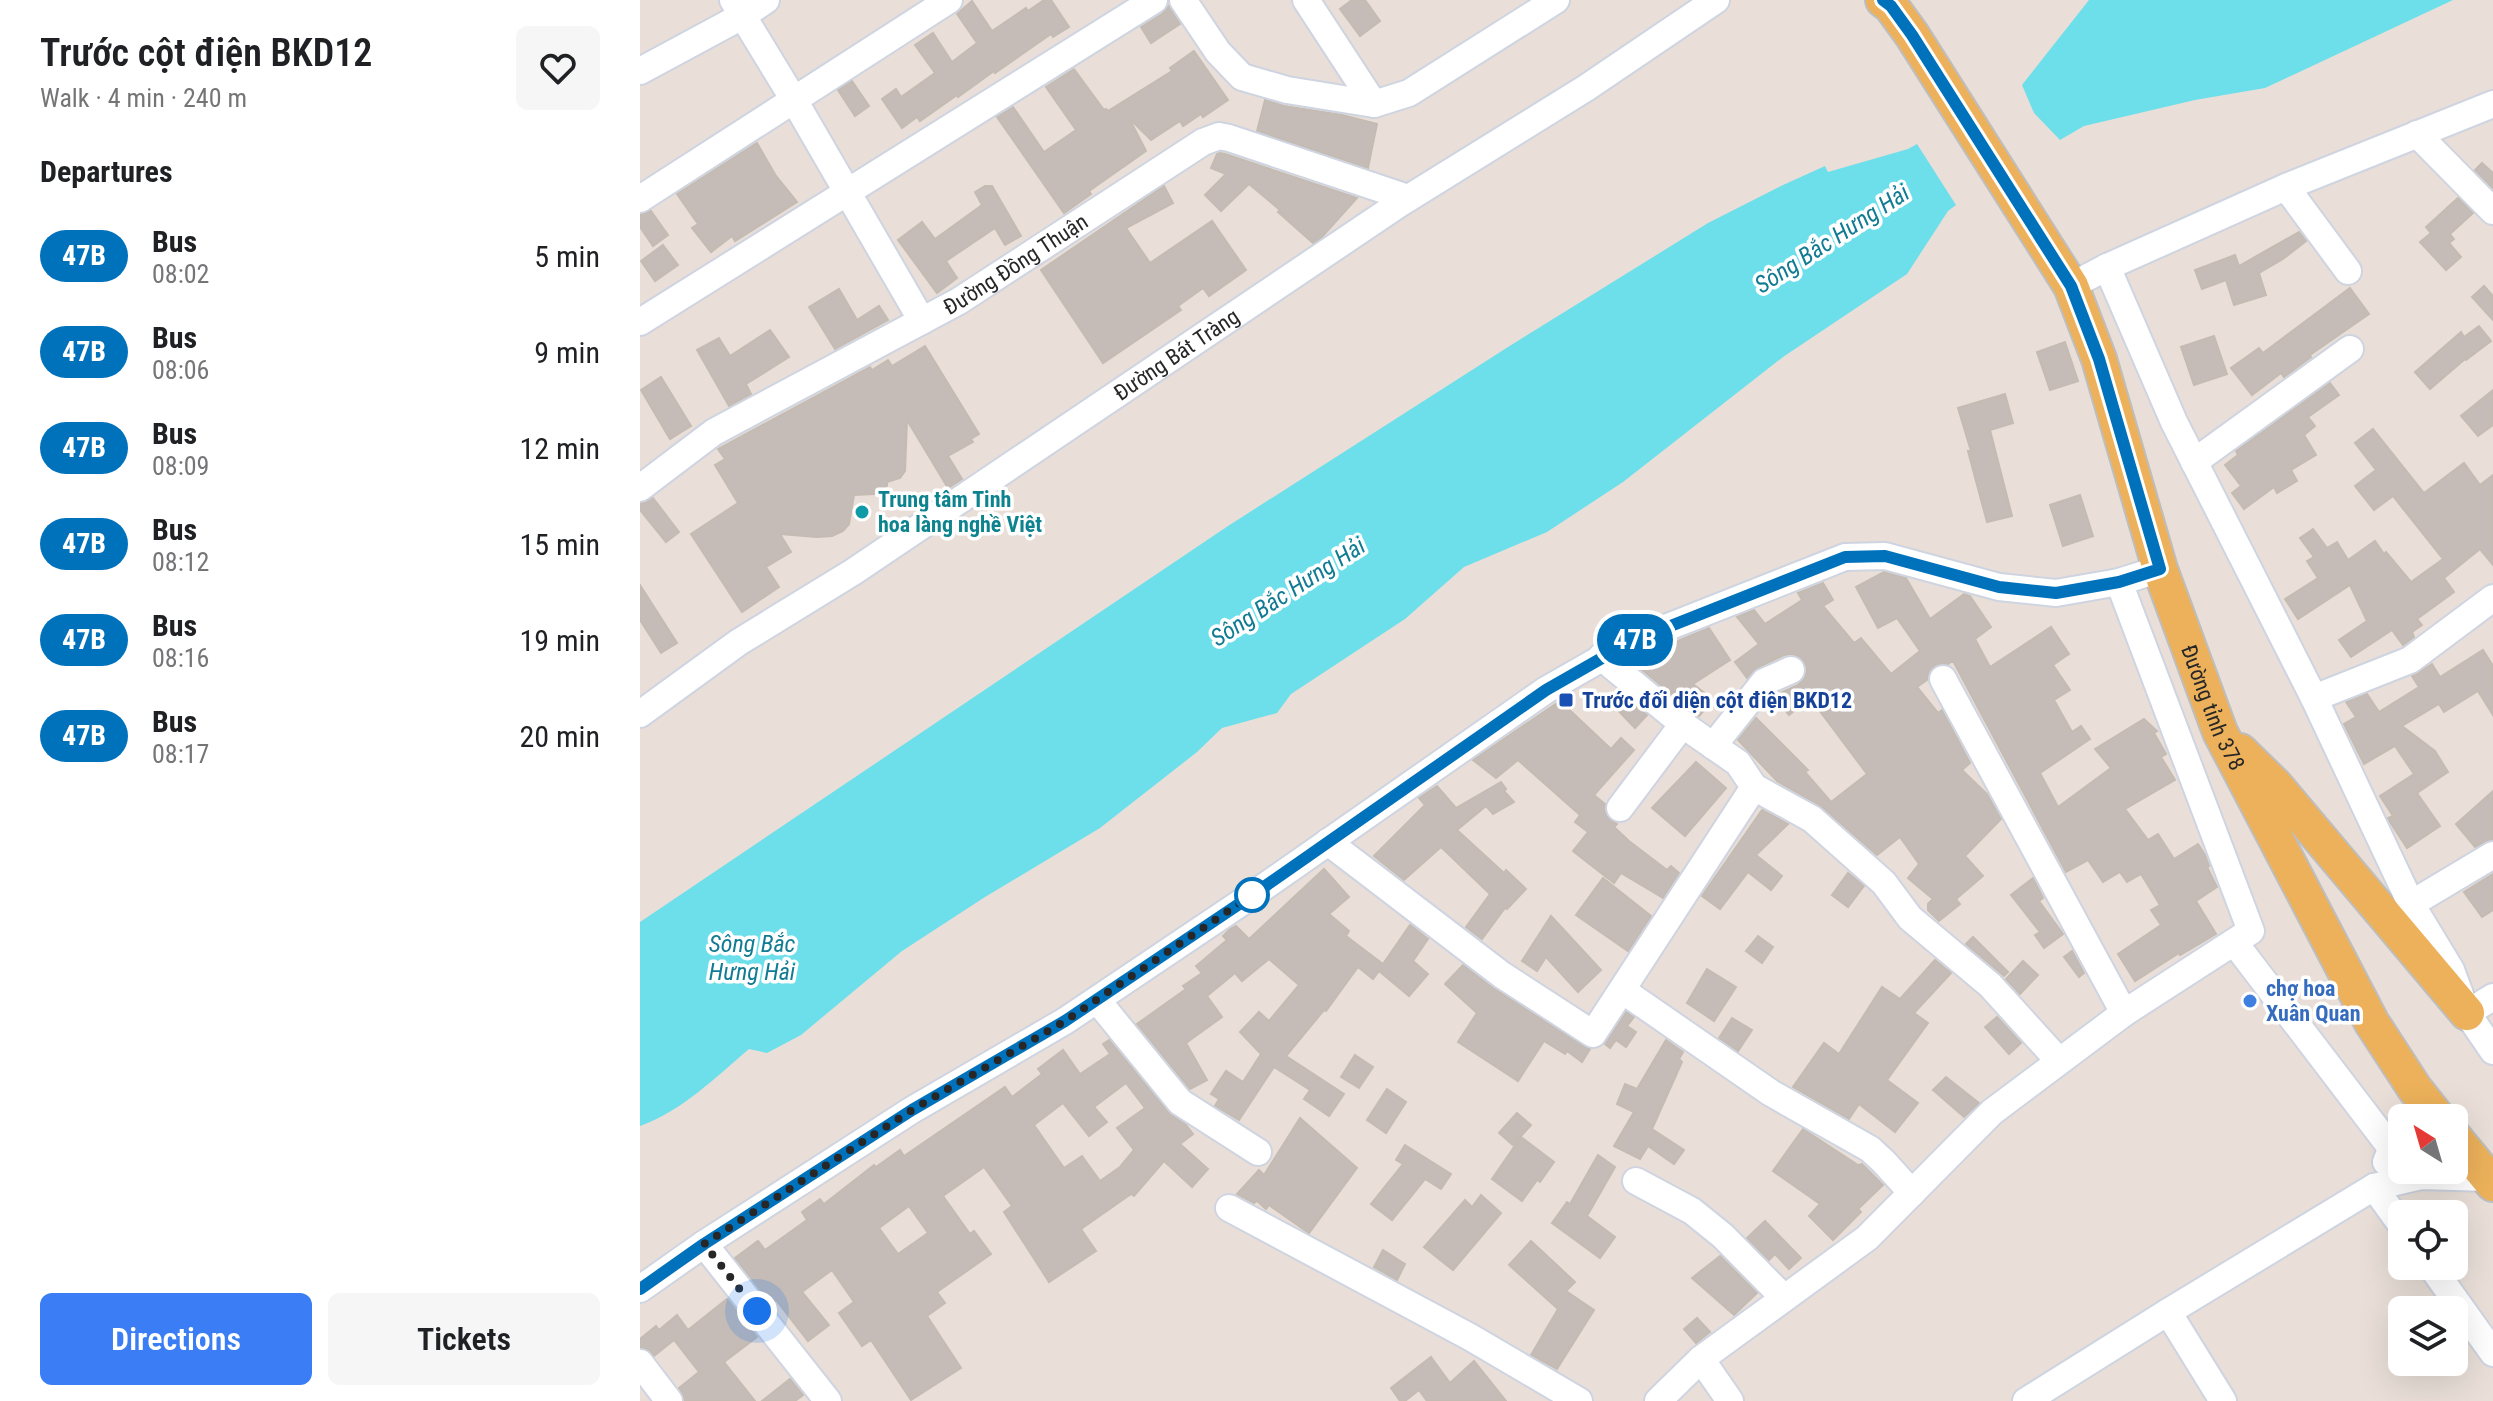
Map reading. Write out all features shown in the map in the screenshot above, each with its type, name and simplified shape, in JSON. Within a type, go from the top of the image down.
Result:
[{"type":"main road","name":"Đường tỉnh 378","points":[[1891,2],[2064,276],[2099,359],[2160,569],[2220,732],[2372,1023],[2405,1104]]},
{"type":"main road","points":[[2220,732],[2275,785],[2480,1005]]},
{"type":"main road","points":[[2468,1154],[2490,1181]]},
{"type":"street","points":[[640,71],[738,8],[766,0]]},
{"type":"street","points":[[640,199],[949,0]]},
{"type":"street","points":[[640,322],[1154,0]]},
{"type":"street","points":[[1183,0],[1218,52],[1242,77],[1287,90],[1374,104],[1409,93],[1556,0]]},
{"type":"street","name":"Đường Bát Tràng","points":[[640,714],[739,642],[853,572],[1408,198],[1586,88],[1707,3]]},
{"type":"street","points":[[1317,4],[1374,104]]},
{"type":"street","points":[[738,8],[922,321]]},
{"type":"street","points":[[2064,276],[2107,267],[2286,187],[2493,104]]},
{"type":"street","points":[[2417,134],[2493,211]]},
{"type":"street","name":"Đường Đồng Thuận","points":[[640,488],[714,432],[959,301],[1203,142],[1219,136],[1408,198]]},
{"type":"street","points":[[2286,187],[2348,271]]},
{"type":"street","points":[[2107,267],[2174,422],[2314,698],[2411,904],[2451,970],[2480,1005],[2493,1051]]},
{"type":"street","points":[[2194,462],[2350,349]]},
{"type":"street","points":[[640,1289],[704,1244],[912,1110],[1065,1021],[1484,733],[1601,657],[1630,642],[1845,557],[1885,556],[1999,587],[2056,593],[2119,582],[2160,569]]},
{"type":"street","points":[[1658,1401],[1701,1359],[1867,1238],[1992,1112],[2124,1013],[2251,931],[2119,582]]},
{"type":"street","points":[[2314,698],[2410,660],[2493,598]]},
{"type":"street","points":[[1601,657],[1683,724],[1738,763],[1754,787],[1812,819],[1884,883],[1910,918],[1990,985],[2059,1061]]},
{"type":"street","points":[[1713,746],[1764,682],[1791,670]]},
{"type":"street","points":[[1943,679],[2124,1013]]},
{"type":"street","points":[[1620,808],[1683,724]]},
{"type":"street","points":[[1328,842],[1502,975],[1593,1034],[1754,787]]},
{"type":"street","points":[[2411,904],[2493,855]]},
{"type":"street","points":[[2234,942],[2388,1144]]},
{"type":"street","points":[[1622,990],[1771,1093],[1870,1149],[1912,1193]]},
{"type":"street","points":[[1097,1000],[1180,1102],[1258,1152]]},
{"type":"street","points":[[2374,1187],[2388,1157]]},
{"type":"street","points":[[2026,1401],[2374,1187],[2421,1176],[2490,1181]]},
{"type":"street","points":[[1636,1181],[1692,1211],[1723,1236],[1784,1298]]},
{"type":"street","points":[[2374,1187],[2388,1206]]},
{"type":"street","points":[[1229,1208],[1470,1337],[1579,1401]]},
{"type":"street","points":[[704,1244],[828,1401]]},
{"type":"street","points":[[2441,1280],[2493,1353]]},
{"type":"street","points":[[2168,1312],[2223,1401]]},
{"type":"street","points":[[1701,1359],[1730,1401]]},
{"type":"street","points":[[640,1363],[669,1401]]},
{"type":"water","points":[[2089,0],[2453,0],[2265,88],[2195,100],[2084,126],[2060,140],[2034,113],[2022,85]]},
{"type":"water","name":"Sông Bắc Hưng Hải","points":[[1917,144],[1956,205],[1948,211],[1907,274],[1783,357],[1623,482],[1547,532],[1464,567],[1405,619],[1291,694],[1277,713],[1222,728],[1197,752],[1100,828],[902,951],[801,1035],[767,1053],[749,1049],[670,1112],[640,1126],[640,922],[1228,526],[1708,223],[1825,166],[1828,172]]},
{"type":"building","points":[[1044,0],[1051,0],[1069,27],[1053,37],[1051,34],[920,121],[917,117],[902,128],[882,99],[896,89],[901,97],[935,73],[915,45],[933,33],[952,62],[977,43],[957,14],[972,1],[992,31]]},
{"type":"building","points":[[1352,0],[1365,0],[1380,21],[1360,36],[1340,9]]},
{"type":"building","points":[[1169,6],[1180,24],[1151,43],[1141,27]]},
{"type":"building","points":[[1194,51],[1228,100],[1203,117],[1201,114],[1183,126],[1180,121],[1151,140],[1129,118],[1146,151],[1089,191],[1091,194],[1064,213],[997,117],[1013,107],[1044,152],[1076,130],[1046,87],[1074,69],[1104,110],[1108,111],[1172,71],[1170,68]]},
{"type":"building","points":[[852,81],[869,106],[855,116],[838,90]]},
{"type":"building","points":[[1265,100],[1377,124],[1368,168],[1257,131]]},
{"type":"building","points":[[757,143],[776,176],[797,202],[735,241],[732,236],[711,252],[692,228],[698,224],[677,194]]},
{"type":"building","points":[[1220,153],[1357,198],[1313,243],[1249,184],[1221,211],[1205,195],[1226,174],[1211,168]]},
{"type":"building","points":[[2482,163],[2493,173],[2493,188],[2475,170]]},
{"type":"building","points":[[992,186],[1021,236],[1005,245],[995,228],[946,261],[957,278],[937,293],[898,240],[922,222],[935,239],[982,205],[975,192]]},
{"type":"building","points":[[1164,186],[1173,203],[1126,228],[1150,263],[1212,221],[1246,270],[1209,296],[1203,288],[1178,306],[1181,310],[1103,363],[1041,270]]},
{"type":"building","points":[[2458,198],[2473,213],[2450,234],[2454,239],[2449,243],[2461,257],[2446,270],[2420,242],[2431,233],[2426,227]]},
{"type":"building","points":[[651,211],[668,235],[653,246],[640,227],[640,215]]},
{"type":"building","points":[[2299,232],[2306,241],[2259,273],[2266,295],[2234,305],[2226,280],[2202,289],[2195,270],[2235,255],[2239,266]]},
{"type":"building","points":[[663,245],[678,265],[655,281],[641,261]]},
{"type":"building","points":[[2484,286],[2493,296],[2493,320],[2472,297]]},
{"type":"building","points":[[2350,288],[2369,314],[2284,377],[2281,373],[2252,395],[2231,368],[2259,348],[2263,353]]},
{"type":"building","points":[[839,289],[857,320],[879,306],[888,320],[835,349],[809,307]]},
{"type":"building","points":[[2479,326],[2491,341],[2430,389],[2415,372],[2461,332],[2464,337]]},
{"type":"building","points":[[770,330],[789,357],[746,384],[751,394],[729,406],[697,350],[719,338],[730,356]]},
{"type":"building","points":[[2214,336],[2227,374],[2194,385],[2181,347]]},
{"type":"building","points":[[2065,342],[2078,381],[2050,390],[2037,352]]},
{"type":"building","points":[[925,346],[979,434],[971,439],[973,442],[948,456],[962,479],[948,488],[907,420],[905,471],[900,478],[887,482],[887,486],[874,494],[854,495],[849,524],[843,531],[817,537],[780,534],[791,552],[766,567],[779,587],[742,612],[691,534],[738,503],[715,465],[725,459],[718,449],[870,367],[872,370],[888,360],[892,366]]},
{"type":"building","points":[[661,377],[691,426],[670,439],[641,390]]},
{"type":"building","points":[[2330,383],[2339,395],[2308,417],[2315,426],[2304,435],[2316,455],[2291,470],[2297,481],[2277,493],[2274,487],[2244,509],[2232,493],[2241,486],[2225,465],[2238,455],[2236,451]]},
{"type":"building","points":[[2493,390],[2493,425],[2478,436],[2461,416]]},
{"type":"building","points":[[2005,394],[2013,423],[1990,430],[2012,516],[1987,522],[1958,408]]},
{"type":"building","points":[[2373,429],[2424,493],[2464,463],[2480,485],[2493,475],[2493,565],[2480,549],[2444,578],[2454,592],[2417,619],[2422,625],[2412,632],[2414,637],[2403,645],[2392,630],[2351,657],[2339,640],[2367,621],[2350,585],[2298,619],[2285,599],[2318,578],[2307,561],[2314,557],[2300,538],[2313,529],[2327,548],[2337,542],[2348,560],[2375,541],[2411,582],[2443,559],[2393,496],[2374,510],[2355,486],[2376,470],[2355,443]]},
{"type":"building","points":[[2080,495],[2093,536],[2063,546],[2050,505]]},
{"type":"building","points":[[653,498],[679,532],[666,542],[640,510],[640,504]]},
{"type":"building","points":[[1884,572],[1906,578],[1930,619],[1964,594],[1970,596],[1991,627],[1975,639],[1990,667],[2051,627],[2069,654],[2053,665],[2070,690],[2054,700],[2072,732],[2081,726],[2090,739],[2040,773],[2058,807],[2111,768],[2095,749],[2144,719],[2157,731],[2154,733],[2166,754],[2161,757],[2175,780],[2125,809],[2148,840],[2158,834],[2174,859],[2198,844],[2217,887],[2196,901],[2216,934],[2135,981],[2118,954],[2161,925],[2151,910],[2160,905],[2141,874],[2127,882],[2120,872],[2103,882],[2088,860],[2066,872],[1953,661],[1935,665],[1929,671],[1927,680],[1917,687],[1938,713],[1942,710],[1970,763],[1962,770],[1987,794],[2001,819],[1965,856],[1983,876],[1956,899],[1960,904],[1939,921],[1928,910],[1928,904],[1933,899],[1908,878],[1919,864],[1900,837],[1877,855],[1822,807],[1777,781],[1738,740],[1756,718],[1808,770],[1805,772],[1831,802],[1867,774],[1810,698],[1789,715],[1774,696],[1804,679],[1807,671],[1801,658],[1793,654],[1784,655],[1757,668],[1747,678],[1735,662],[1759,644],[1737,617],[1754,610],[1765,624],[1802,600],[1798,593],[1823,583],[1833,600],[1823,606],[1854,643],[1861,638],[1891,674],[1920,651],[1897,618],[1878,628],[1856,587]]},
{"type":"building","points":[[640,585],[677,643],[661,653],[640,620]]},
{"type":"building","points":[[1709,628],[1730,660],[1693,684],[1713,700],[1699,716],[1641,669],[1637,658]]},
{"type":"building","points":[[2483,650],[2493,666],[2493,715],[2478,691],[2444,712],[2439,704],[2402,726],[2435,751],[2448,772],[2417,793],[2440,826],[2407,848],[2390,822],[2388,818],[2393,816],[2380,796],[2414,774],[2395,746],[2364,764],[2344,724],[2356,717],[2346,702],[2367,694],[2379,712],[2419,687],[2412,676],[2432,664],[2440,677]]},
{"type":"building","points":[[1618,692],[1647,715],[1635,728],[1609,701]]},
{"type":"building","points":[[1560,701],[1611,749],[1621,738],[1634,750],[1594,795],[1605,804],[1606,815],[1617,824],[1614,827],[1629,841],[1667,870],[1671,866],[1679,873],[1663,898],[1621,873],[1614,883],[1573,851],[1588,832],[1575,822],[1580,815],[1518,760],[1496,778],[1473,760]]},
{"type":"building","points":[[1696,762],[1726,788],[1685,836],[1652,808]]},
{"type":"building","points":[[1501,782],[1514,802],[1493,814],[1486,806],[1457,830],[1526,889],[1505,908],[1482,939],[1466,927],[1490,894],[1441,847],[1404,880],[1374,856],[1425,805],[1419,798],[1437,786],[1456,808]]},
{"type":"building","points":[[2493,791],[2493,839],[2475,847],[2456,824]]},
{"type":"building","points":[[1762,810],[1788,824],[1756,855],[1782,876],[1771,890],[1748,872],[1720,909],[1702,896]]},
{"type":"building","points":[[1324,869],[1349,897],[1329,914],[1349,931],[1346,936],[1383,964],[1410,925],[1428,939],[1413,961],[1428,974],[1409,996],[1379,971],[1373,979],[1358,967],[1326,1011],[1286,1056],[1344,1094],[1329,1116],[1304,1099],[1310,1090],[1274,1067],[1239,1120],[1215,1106],[1219,1099],[1211,1094],[1226,1071],[1243,1082],[1261,1054],[1240,1032],[1259,1012],[1269,1021],[1299,985],[1269,959],[1242,981],[1235,973],[1207,996],[1222,1017],[1186,1043],[1207,1080],[1190,1089],[1137,1024],[1186,989],[1183,986],[1202,973],[1196,966],[1227,940],[1223,936],[1230,929],[1236,926],[1249,939]]},
{"type":"building","points":[[1848,873],[1864,886],[1848,907],[1832,895]]},
{"type":"building","points":[[2493,874],[2493,910],[2482,917],[2464,892]]},
{"type":"building","points":[[1603,878],[1651,916],[1628,951],[1576,915]]},
{"type":"building","points":[[2033,878],[2043,898],[2039,901],[2063,934],[2044,948],[2035,935],[2040,932],[2011,895]]},
{"type":"building","points":[[1551,916],[1601,970],[1578,992],[1546,957],[1537,971],[1522,961]]},
{"type":"building","points":[[1758,936],[1773,947],[1762,963],[1746,951]]},
{"type":"building","points":[[1973,937],[2008,972],[2004,976],[1966,944]]},
{"type":"building","points":[[2072,951],[2084,973],[2079,977],[2064,957]]},
{"type":"building","points":[[1935,960],[1951,973],[1914,1013],[1928,1023],[1887,1080],[1918,1103],[1895,1132],[1859,1104],[1849,1119],[1793,1087],[1824,1043],[1839,1054],[1882,987],[1900,999]]},
{"type":"building","points":[[2023,961],[2038,975],[2020,994],[2006,979]]},
{"type":"building","points":[[1463,965],[1493,988],[1590,1049],[1582,1062],[1544,1041],[1518,1081],[1458,1042],[1477,1013],[1445,984]]},
{"type":"building","points":[[1707,969],[1736,987],[1714,1021],[1687,1003]]},
{"type":"building","points":[[1626,1012],[1634,1017],[1627,1026],[1636,1032],[1626,1047],[1616,1040],[1610,1048],[1605,1044]]},
{"type":"building","points":[[1997,1017],[2021,1043],[2009,1054],[1985,1027]]},
{"type":"building","points":[[1732,1018],[1752,1030],[1738,1051],[1719,1038]]},
{"type":"building","points":[[1109,1040],[1168,1112],[1186,1125],[1193,1134],[1180,1144],[1208,1169],[1192,1187],[1164,1161],[1134,1196],[1131,1194],[1081,1229],[1096,1251],[1049,1282],[1004,1212],[1012,1206],[984,1167],[943,1196],[970,1234],[974,1231],[991,1254],[937,1292],[945,1303],[927,1316],[961,1368],[911,1400],[871,1340],[862,1346],[839,1313],[854,1302],[832,1270],[802,1292],[829,1325],[808,1341],[776,1300],[771,1304],[735,1258],[758,1241],[765,1250],[807,1220],[802,1212],[820,1199],[824,1204],[874,1165],[876,1167],[900,1150],[904,1156],[1005,1087],[1012,1097],[1042,1074],[1038,1069],[1063,1050],[1080,1074],[1110,1054],[1103,1044]],"holes":[[[1126,1083],[1145,1108],[1117,1128],[1134,1150],[1120,1167],[1100,1181],[1082,1156],[1064,1168],[1034,1125],[1063,1103],[1089,1136],[1107,1122],[1094,1107]],[[909,1206],[928,1233],[898,1254],[879,1228]]]},
{"type":"building","points":[[1666,1040],[1683,1052],[1679,1059],[1682,1062],[1652,1129],[1684,1150],[1674,1164],[1648,1146],[1640,1159],[1614,1146],[1634,1112],[1617,1104],[1625,1084],[1637,1089]]},
{"type":"building","points":[[1355,1055],[1373,1067],[1359,1088],[1341,1077]]},
{"type":"building","points":[[1946,1077],[1979,1103],[1964,1117],[1933,1090]]},
{"type":"building","points":[[1387,1089],[1406,1102],[1386,1133],[1367,1120]]},
{"type":"building","points":[[1517,1113],[1531,1125],[1513,1145],[1499,1133]]},
{"type":"building","points":[[1300,1118],[1357,1168],[1309,1233],[1269,1205],[1266,1209],[1257,1201],[1254,1203],[1237,1194],[1259,1170],[1264,1175]]},
{"type":"building","points":[[1803,1129],[1858,1165],[1862,1164],[1883,1185],[1833,1240],[1809,1216],[1820,1204],[1773,1171]]},
{"type":"building","points":[[1521,1137],[1554,1162],[1522,1201],[1492,1179]]},
{"type":"building","points":[[1405,1145],[1451,1174],[1441,1189],[1425,1179],[1392,1220],[1371,1204],[1403,1164],[1396,1160]]},
{"type":"building","points":[[1598,1155],[1615,1167],[1587,1216],[1615,1237],[1600,1258],[1552,1223],[1567,1202],[1570,1204]]},
{"type":"building","points":[[1481,1195],[1501,1213],[1453,1270],[1424,1247],[1465,1200],[1472,1207]]},
{"type":"building","points":[[1765,1221],[1801,1258],[1789,1269],[1775,1254],[1769,1260],[1747,1238]]},
{"type":"building","points":[[1531,1241],[1575,1282],[1566,1291],[1594,1310],[1557,1369],[1531,1355],[1558,1309],[1509,1265]]},
{"type":"building","points":[[1383,1250],[1405,1264],[1397,1280],[1374,1267]]},
{"type":"building","points":[[1720,1256],[1757,1293],[1734,1315],[1692,1278]]},
{"type":"building","points":[[727,1299],[757,1337],[724,1362],[755,1401],[685,1401],[679,1388],[699,1372],[674,1340],[654,1356],[640,1347],[640,1339],[656,1326],[659,1330],[677,1315],[688,1330]]},
{"type":"building","points":[[1697,1318],[1710,1332],[1696,1343],[1684,1329]]},
{"type":"building","points":[[1431,1357],[1450,1383],[1474,1361],[1506,1401],[1427,1401],[1419,1390],[1405,1401],[1400,1401],[1391,1388]]},
{"type":"building","points":[[790,1379],[803,1395],[795,1401],[762,1401]]},
{"type":"bus line","name":"47B","points":[[640,1289],[704,1244],[912,1110],[1065,1021],[1251,896],[1546,690],[1630,642],[1845,557],[1885,556],[1999,587],[2056,593],[2119,582],[2160,569],[2099,359],[2071,286],[1912,35],[1883,0]]},
{"type":"place","name":"Trung tâm Tinh hoa làng nghề Việt","points":[[862,512]]},
{"type":"place","name":"Trước đối diện cột điện BKD12","points":[[1566,700]]},
{"type":"place","name":"chợ hoa Xuân Quan","points":[[2250,1001]]},
{"type":"route","points":[[757,1311],[704,1244],[912,1110],[1065,1021],[1252,895]]}]
